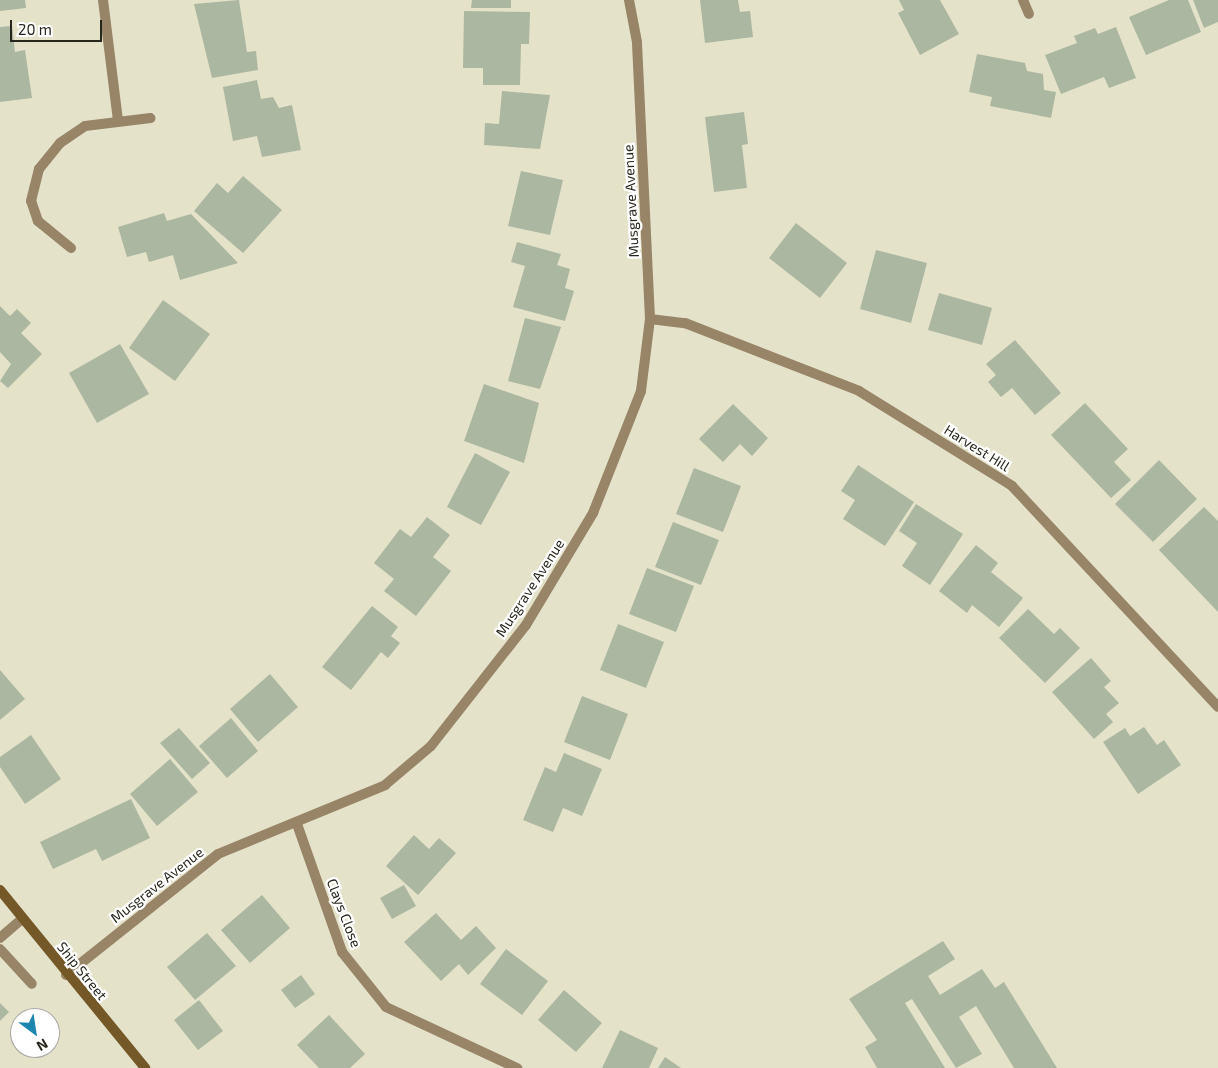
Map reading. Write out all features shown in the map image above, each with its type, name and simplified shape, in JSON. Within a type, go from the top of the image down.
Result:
[{"type":"street","points":[[104,0],[118,121]]},
{"type":"street","name":"Musgrave Avenue","points":[[66,975],[218,854],[297,824],[385,785],[431,746],[526,625],[594,513],[641,392],[650,319],[636,42],[629,0]]},
{"type":"street","points":[[1023,0],[1029,14]]},
{"type":"street","points":[[71,248],[38,221],[31,201],[40,169],[60,143],[85,126],[151,118]]},
{"type":"street","name":"Harvest Hill","points":[[650,319],[685,323],[859,391],[1012,486],[1218,707]]},
{"type":"street","name":"Clays Close","points":[[297,824],[342,952],[386,1007],[516,1068]]},
{"type":"street","name":"Ship Street","points":[[0,890],[66,975],[145,1068]]},
{"type":"street","points":[[0,938],[22,918]]},
{"type":"street","points":[[0,949],[32,984]]},
{"type":"building","points":[[0,0],[25,0],[26,8],[0,11]]},
{"type":"building","points":[[239,0],[247,52],[256,51],[258,70],[212,78],[194,4]]},
{"type":"building","points":[[472,0],[511,0],[511,8],[471,8]]},
{"type":"building","points":[[700,0],[738,0],[740,12],[750,11],[753,37],[705,43]]},
{"type":"building","points":[[899,0],[940,0],[959,34],[920,55],[898,13],[904,10]]},
{"type":"building","points":[[1169,0],[1188,0],[1201,32],[1146,55],[1129,17]]},
{"type":"building","points":[[1193,0],[1218,0],[1218,22],[1204,28]]},
{"type":"building","points":[[464,11],[530,12],[529,44],[521,44],[520,85],[483,85],[483,68],[463,68]]},
{"type":"building","points":[[12,26],[15,52],[25,50],[32,98],[0,102],[0,27]]},
{"type":"building","points":[[1116,27],[1136,78],[1109,88],[1104,77],[1061,94],[1045,55],[1077,43],[1074,36],[1095,28],[1098,34]]},
{"type":"building","points":[[977,54],[1025,63],[1027,71],[1043,74],[1044,90],[1056,92],[1051,118],[990,106],[992,97],[969,92]]},
{"type":"building","points":[[257,80],[261,99],[273,97],[279,108],[292,105],[301,150],[262,157],[257,136],[233,141],[223,87]]},
{"type":"building","points":[[502,91],[550,95],[540,149],[484,145],[485,123],[499,124]]},
{"type":"building","points":[[744,112],[748,144],[742,145],[747,188],[714,192],[705,117]]},
{"type":"building","points":[[521,171],[563,180],[550,235],[508,226]]},
{"type":"building","points":[[243,176],[282,210],[243,253],[194,211],[217,183],[228,193]]},
{"type":"building","points":[[164,213],[167,221],[191,214],[238,263],[180,280],[173,255],[149,262],[146,252],[127,257],[118,227]]},
{"type":"building","points":[[796,223],[847,263],[820,298],[769,258]]},
{"type":"building","points":[[517,242],[561,254],[557,265],[570,269],[565,288],[574,291],[565,321],[513,307],[525,266],[511,262]]},
{"type":"building","points":[[876,250],[927,263],[911,323],[860,309]]},
{"type":"building","points":[[939,293],[992,308],[982,345],[928,330]]},
{"type":"building","points":[[163,300],[210,334],[175,381],[129,348]]},
{"type":"building","points":[[0,306],[10,316],[17,309],[31,323],[21,333],[42,354],[8,388],[0,381],[11,364],[0,352]]},
{"type":"building","points":[[525,318],[561,327],[540,389],[508,381]]},
{"type":"building","points":[[1015,340],[1061,393],[1035,415],[1012,388],[1001,397],[988,382],[996,375],[986,364]]},
{"type":"building","points":[[120,344],[149,394],[97,423],[69,373]]},
{"type":"building","points":[[484,384],[539,403],[524,463],[464,441]]},
{"type":"building","points":[[1085,403],[1128,449],[1114,462],[1131,480],[1111,498],[1051,435]]},
{"type":"building","points":[[733,404],[768,438],[752,456],[740,444],[723,462],[699,439]]},
{"type":"building","points":[[475,453],[510,472],[481,525],[447,507]]},
{"type":"building","points":[[1159,460],[1197,499],[1153,542],[1115,504]]},
{"type":"building","points":[[858,465],[914,502],[885,546],[843,519],[855,500],[841,491]]},
{"type":"building","points":[[694,468],[741,486],[723,532],[676,514]]},
{"type":"building","points":[[916,504],[963,534],[930,585],[902,566],[917,543],[899,531]]},
{"type":"building","points":[[1204,507],[1218,521],[1218,612],[1159,550]]},
{"type":"building","points":[[427,517],[450,535],[433,557],[451,571],[416,616],[384,591],[394,579],[374,563],[400,529],[411,537]]},
{"type":"building","points":[[673,522],[719,540],[701,585],[655,567]]},
{"type":"building","points":[[976,545],[998,563],[991,572],[1023,598],[999,627],[972,605],[967,613],[939,591]]},
{"type":"building","points":[[647,568],[694,586],[676,632],[629,614]]},
{"type":"building","points":[[372,606],[398,627],[391,636],[400,643],[388,658],[381,652],[351,690],[322,667]]},
{"type":"building","points":[[1028,609],[1054,634],[1060,628],[1080,648],[1045,683],[999,638]]},
{"type":"building","points":[[618,624],[664,642],[646,688],[600,670]]},
{"type":"building","points":[[1091,658],[1111,681],[1104,687],[1119,703],[1106,714],[1113,722],[1094,739],[1052,692]]},
{"type":"building","points":[[0,670],[25,699],[0,720]]},
{"type":"building","points":[[270,674],[298,707],[258,742],[230,709]]},
{"type":"building","points":[[582,696],[628,714],[610,760],[564,742]]},
{"type":"building","points":[[231,718],[258,751],[227,778],[199,746]]},
{"type":"building","points":[[1144,727],[1157,745],[1164,740],[1181,765],[1138,794],[1103,742],[1125,728],[1130,736]]},
{"type":"building","points":[[179,728],[210,763],[192,779],[160,743]]},
{"type":"building","points":[[31,735],[61,779],[25,804],[0,767],[0,757]]},
{"type":"building","points":[[564,753],[602,769],[582,816],[563,808],[553,832],[523,820],[545,767],[556,772]]},
{"type":"building","points":[[170,759],[198,792],[157,826],[130,794]]},
{"type":"building","points":[[131,799],[150,838],[102,861],[96,849],[53,869],[40,842]]},
{"type":"building","points":[[414,835],[429,849],[439,838],[456,853],[418,895],[386,866]]},
{"type":"building","points":[[404,885],[416,906],[392,919],[380,898]]},
{"type":"building","points":[[262,895],[290,928],[250,963],[221,930]]},
{"type":"building","points":[[436,913],[461,940],[476,926],[496,948],[468,975],[459,964],[441,981],[404,942]]},
{"type":"building","points":[[207,933],[236,966],[195,1000],[167,967]]},
{"type":"building","points":[[943,941],[955,959],[928,976],[940,995],[982,969],[995,988],[1004,982],[1057,1068],[1014,1068],[976,1006],[959,1017],[982,1054],[956,1068],[912,999],[905,1003],[945,1068],[877,1068],[865,1047],[877,1040],[849,999]]},
{"type":"building","points":[[506,949],[548,981],[522,1015],[480,984]]},
{"type":"building","points":[[301,975],[315,994],[295,1008],[281,990]]},
{"type":"building","points":[[564,990],[602,1023],[576,1052],[538,1020]]},
{"type":"building","points":[[199,1000],[223,1031],[198,1050],[174,1020]]},
{"type":"building","points":[[0,1003],[9,1012],[0,1021]]},
{"type":"building","points":[[329,1015],[365,1054],[350,1068],[319,1068],[297,1045]]},
{"type":"building","points":[[620,1030],[658,1048],[649,1068],[602,1068]]},
{"type":"building","points":[[665,1057],[681,1068],[658,1068]]}]
